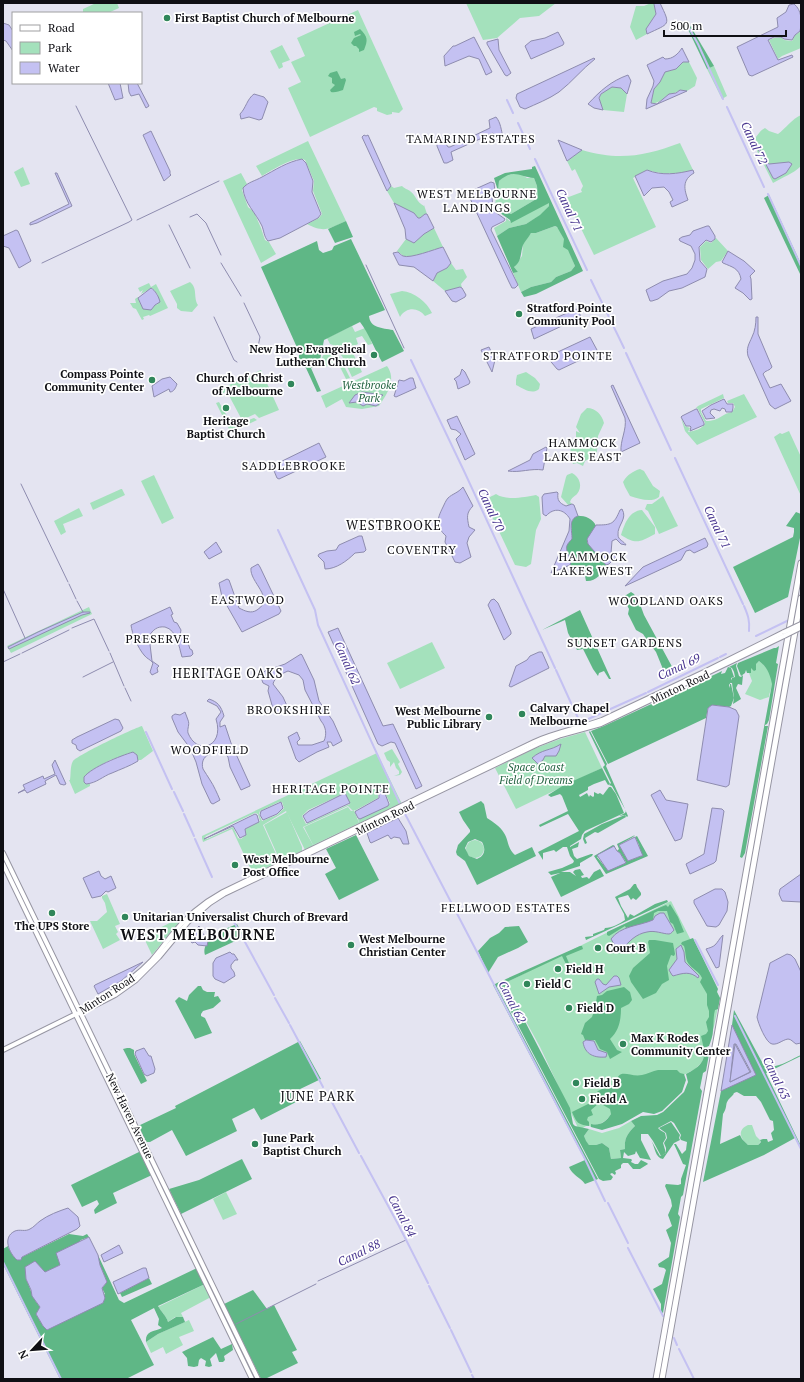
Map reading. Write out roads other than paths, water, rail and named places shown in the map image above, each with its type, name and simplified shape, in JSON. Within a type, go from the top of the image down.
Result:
[{"type":"highway","points":[[656,1379],[801,564]]},
{"type":"highway","points":[[662,1379],[801,598]]},
{"type":"main road","name":"Minton Road","points":[[3,1050],[115,995],[136,980],[159,957],[181,927],[203,904],[225,891],[537,742],[601,724],[801,626]]},
{"type":"main road","name":"New Haven Avenue","points":[[3,852],[38,935],[48,945],[117,1100],[128,1111],[200,1260],[252,1379]]},
{"type":"main road","points":[[3,864],[22,903],[28,909]]},
{"type":"main road","name":"New Haven Avenue","points":[[28,909],[33,914],[42,940],[78,1012],[91,1045],[101,1056],[112,1077],[141,1150],[203,1278],[231,1335],[241,1344],[258,1379]]},
{"type":"main road","points":[[102,1068],[108,1070]]},
{"type":"main road","points":[[105,1074],[112,1077]]},
{"type":"main road","points":[[141,1150],[148,1154]]},
{"type":"main road","points":[[174,1217],[177,1218],[185,1230]]},
{"type":"main road","points":[[180,1229],[185,1237],[189,1238]]},
{"type":"main road","points":[[192,1255],[200,1260]]},
{"type":"main road","points":[[203,1278],[210,1282]]},
{"type":"water","points":[[653,3],[660,3],[667,20],[666,23],[660,28],[647,34],[646,29],[656,14]]},
{"type":"water","points":[[794,4],[799,9],[801,16],[800,31],[792,40],[774,37],[768,40],[778,60],[792,55],[793,57],[752,76],[749,75],[737,47],[778,27],[777,18],[786,12],[789,5]]},
{"type":"water","points":[[3,23],[9,25],[12,30],[12,50],[6,41],[3,40]]},
{"type":"water","points":[[558,32],[564,43],[563,45],[531,59],[525,46],[531,41],[545,38]]},
{"type":"water","points":[[474,37],[492,72],[486,75],[479,59],[469,56],[445,66],[444,56],[453,46]]},
{"type":"water","points":[[498,39],[499,50],[511,73],[507,76],[487,44],[487,42]]},
{"type":"water","points":[[682,48],[689,62],[683,62],[676,69],[665,72],[660,82],[654,89],[651,103],[657,104],[669,94],[676,93],[680,90],[687,91],[646,109],[647,99],[654,81],[647,65],[663,57],[668,59],[673,57]]},
{"type":"water","points":[[594,58],[595,59],[559,92],[525,109],[520,107],[516,98],[517,94]]},
{"type":"water","points":[[628,75],[631,81],[627,94],[621,88],[612,87],[601,94],[599,98],[603,110],[594,108],[588,104],[606,87],[616,80]]},
{"type":"water","points":[[108,84],[120,84],[123,98],[115,100]]},
{"type":"water","points":[[128,84],[138,84],[149,106],[146,108],[139,94],[131,96]]},
{"type":"water","points":[[254,94],[264,97],[268,102],[262,119],[259,120],[249,117],[241,119],[240,114]]},
{"type":"water","points":[[496,117],[500,124],[503,137],[497,139],[493,133],[451,152],[453,160],[444,163],[437,144],[444,141],[448,147],[450,147],[490,128],[489,120]]},
{"type":"water","points":[[151,131],[170,171],[171,175],[164,181],[143,135]]},
{"type":"water","points":[[364,135],[368,135],[391,186],[387,191],[362,137]]},
{"type":"water","points":[[558,140],[582,150],[567,161]]},
{"type":"water","points":[[757,143],[766,162],[769,164],[789,162],[792,164],[786,173],[775,179],[773,178],[757,147]]},
{"type":"water","points":[[302,159],[306,163],[313,181],[312,192],[321,214],[318,218],[280,238],[268,241],[260,221],[246,198],[243,188],[249,183],[281,166]]},
{"type":"water","points":[[647,170],[670,174],[693,170],[694,173],[687,179],[685,185],[688,200],[672,207],[670,202],[673,200],[669,192],[664,187],[652,188],[644,196],[635,176]]},
{"type":"water","points":[[55,173],[57,173],[72,206],[30,225],[30,223],[69,204]]},
{"type":"water","points":[[491,182],[494,183],[495,192],[492,197],[493,209],[505,219],[492,227],[491,230],[518,285],[515,288],[512,288],[509,282],[468,194],[471,191]]},
{"type":"water","points":[[394,203],[414,213],[418,218],[427,214],[434,228],[414,243],[406,239],[405,229]]},
{"type":"water","points":[[709,226],[715,236],[715,239],[711,242],[706,240],[699,247],[700,261],[707,269],[705,277],[682,288],[669,291],[658,299],[650,301],[646,290],[663,281],[687,274],[692,268],[695,260],[695,254],[691,246],[680,241],[679,239],[690,235],[693,231]]},
{"type":"water","points":[[16,230],[18,231],[31,261],[19,268],[9,248],[3,246],[3,236]]},
{"type":"water","points":[[443,247],[451,263],[447,268],[437,273],[433,281],[414,267],[399,265],[393,253],[398,252],[406,257]]},
{"type":"water","points":[[728,251],[744,261],[755,271],[750,276],[752,299],[750,300],[735,288],[741,279],[739,272],[735,268],[722,262]]},
{"type":"water","points":[[460,287],[466,295],[465,297],[456,302],[452,301],[445,291]]},
{"type":"water","points":[[151,288],[157,294],[160,302],[151,310],[143,309],[138,298]]},
{"type":"water","points":[[576,309],[581,317],[534,339],[531,329]]},
{"type":"water","points":[[756,317],[758,317],[758,334],[772,367],[763,374],[770,388],[781,384],[791,401],[775,409],[770,405],[747,353],[755,330]]},
{"type":"water","points":[[590,337],[597,352],[559,370],[547,357]]},
{"type":"water","points":[[489,347],[495,360],[492,372],[481,350]]},
{"type":"water","points":[[462,369],[470,382],[469,384],[458,389],[454,379],[460,375]]},
{"type":"water","points":[[170,377],[177,384],[175,389],[170,392],[169,389],[154,397],[152,386],[162,379]]},
{"type":"water","points":[[413,378],[416,388],[396,397],[394,396],[399,380],[404,381]]},
{"type":"water","points":[[613,385],[640,443],[621,452],[625,418],[611,386]]},
{"type":"water","points":[[362,392],[383,395],[379,399],[379,404],[376,406],[367,404],[363,406],[357,402],[349,403],[355,395]]},
{"type":"water","points":[[724,399],[727,404],[733,404],[732,412],[726,412],[725,409],[722,408],[720,411],[714,409],[711,410],[710,413],[715,418],[706,419],[702,411]]},
{"type":"water","points":[[696,409],[704,425],[690,431],[691,427],[686,426],[681,417]]},
{"type":"water","points":[[457,416],[475,454],[465,460],[456,439],[461,434],[456,430],[451,429],[447,420]]},
{"type":"water","points":[[319,443],[326,457],[279,479],[277,478],[272,466]]},
{"type":"water","points":[[546,447],[543,470],[508,471],[530,460],[533,454]]},
{"type":"water","points":[[463,487],[473,506],[468,515],[469,527],[475,530],[469,537],[467,543],[471,557],[460,563],[455,562],[445,542],[446,536],[440,529],[438,519],[447,499]]},
{"type":"water","points":[[557,492],[560,502],[566,506],[572,504],[574,505],[578,516],[575,517],[572,522],[572,539],[566,548],[571,562],[570,565],[551,573],[569,531],[570,519],[565,513],[559,510],[552,511],[546,516],[543,514],[542,497],[544,494]]},
{"type":"water","points":[[622,509],[624,516],[618,531],[618,535],[626,545],[621,544],[616,539],[612,541],[611,553],[616,557],[606,565],[588,544],[587,539],[596,525],[606,525],[612,523]]},
{"type":"water","points":[[362,536],[366,550],[364,552],[355,553],[341,564],[333,568],[325,569],[324,562],[318,556],[319,554],[336,550],[339,545]]},
{"type":"water","points":[[705,538],[708,544],[707,547],[694,553],[690,550],[686,551],[681,560],[625,586],[643,567]]},
{"type":"water","points":[[216,542],[222,552],[209,559],[204,552]]},
{"type":"water","points":[[258,564],[281,611],[279,614],[242,632],[222,597],[219,583],[227,579],[229,580],[239,608],[248,612],[255,611],[262,605],[264,600],[263,595],[251,573],[251,568]]},
{"type":"water","points":[[494,599],[498,603],[511,632],[511,634],[504,640],[488,605],[491,600]]},
{"type":"water","points":[[170,607],[174,622],[177,623],[181,630],[180,636],[186,637],[193,654],[191,656],[182,657],[175,635],[165,627],[157,628],[149,636],[152,661],[159,666],[157,668],[158,672],[152,675],[150,672],[153,663],[140,649],[134,637],[131,625]]},
{"type":"water","points":[[83,612],[90,613],[82,615],[9,649],[8,647],[38,632]]},
{"type":"water","points":[[338,628],[383,726],[393,724],[422,786],[416,789],[395,743],[391,742],[382,746],[378,744],[328,632]]},
{"type":"water","points":[[542,652],[549,668],[511,687],[509,686],[516,666],[527,660],[530,656]]},
{"type":"water","points":[[301,654],[314,680],[319,701],[333,721],[342,741],[333,746],[331,742],[327,742],[329,747],[299,762],[296,759],[288,737],[297,732],[300,739],[297,742],[298,745],[312,745],[324,741],[326,733],[325,728],[305,690],[303,680],[299,675],[288,671],[275,680],[273,684],[283,697],[288,708],[277,715],[274,712],[268,691],[269,686],[263,683],[260,675],[265,671],[285,664]]},
{"type":"water","points":[[209,699],[217,703],[222,710],[224,716],[220,722],[220,727],[225,725],[231,743],[250,785],[241,790],[225,753],[216,752],[208,755],[203,760],[203,769],[220,800],[213,804],[211,803],[202,784],[196,762],[190,748],[178,732],[172,718],[175,714],[180,715],[185,712],[189,722],[188,733],[192,740],[203,746],[209,745],[217,736],[218,729],[216,719],[221,712],[217,706],[207,701]]},
{"type":"water","points":[[712,705],[729,707],[736,710],[739,716],[729,785],[726,787],[697,780],[708,708]]},
{"type":"water","points":[[115,719],[119,720],[123,728],[121,731],[80,751],[77,749],[76,745],[72,743],[72,740],[77,737]]},
{"type":"water","points":[[561,744],[556,756],[545,756],[538,764],[532,758],[539,753]]},
{"type":"water","points":[[133,752],[137,755],[138,761],[93,782],[86,784],[84,782],[84,777],[93,769]]},
{"type":"water","points":[[55,760],[66,784],[60,784],[56,775],[45,781],[46,784],[27,793],[25,790],[18,793],[25,789],[23,785],[43,776],[44,779],[55,774],[52,765]]},
{"type":"water","points":[[382,790],[384,791],[389,804],[388,806],[360,819],[358,818],[355,812],[379,798],[379,793]]},
{"type":"water","points":[[660,790],[666,800],[688,804],[681,839],[675,841],[651,795]]},
{"type":"water","points":[[345,793],[350,803],[307,823],[303,816],[309,811]]},
{"type":"water","points":[[281,802],[283,808],[277,814],[263,820],[260,815],[261,811]]},
{"type":"water","points":[[712,808],[722,809],[724,811],[716,861],[690,874],[686,864],[704,854]]},
{"type":"water","points":[[255,814],[257,815],[259,822],[245,829],[246,835],[240,838],[233,826],[204,839]]},
{"type":"water","points":[[398,818],[406,831],[409,844],[403,844],[400,838],[394,837],[391,839],[388,835],[371,843],[370,842],[367,833]]},
{"type":"water","points":[[635,837],[643,856],[628,861],[619,845]]},
{"type":"water","points":[[614,846],[626,863],[608,871],[597,855]]},
{"type":"water","points":[[99,871],[101,876],[105,879],[111,876],[116,888],[108,892],[106,891],[101,896],[92,898],[83,878]]},
{"type":"water","points":[[801,874],[801,902],[782,901],[779,894],[780,889]]},
{"type":"water","points":[[715,889],[722,889],[725,892],[728,902],[727,911],[719,925],[716,927],[707,926],[694,903],[694,900]]},
{"type":"water","points":[[660,913],[664,913],[674,930],[670,934],[653,931],[639,934],[622,950],[617,949],[611,939],[619,931],[653,920],[655,916]]},
{"type":"water","points":[[199,926],[203,934],[209,938],[217,934],[216,937],[208,941],[207,946],[198,945],[195,942],[192,943],[188,937]]},
{"type":"water","points":[[723,935],[719,967],[716,968],[706,949],[714,946]]},
{"type":"water","points":[[681,945],[684,952],[685,962],[699,976],[698,978],[692,974],[686,973],[673,976],[669,970],[677,959],[676,949]]},
{"type":"water","points":[[230,952],[234,954],[238,960],[235,960],[231,965],[235,976],[224,983],[215,979],[213,976],[213,963],[216,958]]},
{"type":"water","points":[[787,954],[791,955],[795,959],[801,972],[801,1043],[796,1044],[788,1039],[772,1044],[765,1037],[757,1017],[770,963]]},
{"type":"water","points":[[143,962],[121,981],[98,994],[94,986],[95,985]]},
{"type":"water","points":[[614,976],[619,978],[621,985],[609,987],[599,994],[595,982],[597,979],[606,985]]},
{"type":"water","points":[[732,1025],[756,1075],[721,1091]],"holes":[[[734,1044],[736,1044],[751,1072],[730,1082]]]},
{"type":"water","points":[[586,1040],[594,1041],[598,1050],[607,1053],[606,1057],[598,1057],[588,1053],[583,1042]]},
{"type":"water","points":[[735,1044],[750,1072],[730,1082],[730,1081]]},
{"type":"water","points":[[144,1048],[149,1056],[151,1056],[155,1069],[154,1073],[147,1076],[144,1074],[135,1054],[136,1051]]},
{"type":"water","points":[[68,1208],[78,1217],[80,1226],[77,1229],[22,1257],[21,1260],[17,1260],[14,1257],[8,1245],[11,1234],[17,1230],[28,1230],[46,1217]]},
{"type":"water","points":[[89,1237],[98,1255],[100,1265],[107,1282],[102,1288],[105,1298],[103,1303],[47,1330],[36,1314],[40,1307],[32,1296],[26,1279],[25,1267],[35,1261],[45,1272],[60,1265],[56,1253]]},
{"type":"water","points":[[119,1245],[123,1253],[104,1262],[101,1255]]},
{"type":"water","points":[[146,1268],[149,1278],[118,1294],[113,1282]]},
{"type":"waterway","name":"Canal 72","points":[[688,26],[698,44],[723,99]]},
{"type":"waterway","name":"Canal 71","points":[[507,100],[513,113]]},
{"type":"waterway","points":[[42,263],[132,220],[76,106]]},
{"type":"waterway","name":"Canal 72","points":[[727,107],[764,187]]},
{"type":"waterway","name":"Canal 71","points":[[518,123],[530,149]]},
{"type":"waterway","name":"Canal 71","points":[[535,159],[587,270]]},
{"type":"waterway","points":[[137,220],[219,181]]},
{"type":"waterway","name":"Canal 72","points":[[768,194],[801,266]]},
{"type":"waterway","points":[[190,217],[197,214],[206,223],[221,255]]},
{"type":"waterway","points":[[169,225],[190,268]]},
{"type":"waterway","points":[[221,263],[241,296]]},
{"type":"waterway","points":[[366,265],[404,348]]},
{"type":"waterway","name":"Canal 71","points":[[591,280],[624,348]]},
{"type":"waterway","points":[[244,303],[260,337],[258,347],[250,353]]},
{"type":"waterway","points":[[214,317],[234,360],[237,362]]},
{"type":"waterway","name":"Canal 71","points":[[626,353],[671,450]]},
{"type":"waterway","name":"Canal 70","points":[[411,360],[555,668]]},
{"type":"waterway","name":"Canal 71","points":[[675,458],[743,604]]},
{"type":"waterway","points":[[21,484],[68,582]]},
{"type":"waterway","name":"Canal 62","points":[[278,530],[315,610],[318,625],[400,804]]},
{"type":"waterway","points":[[69,584],[76,599]]},
{"type":"waterway","points":[[3,589],[25,638]]},
{"type":"waterway","points":[[77,601],[83,612]]},
{"type":"waterway","name":"Canal 71","points":[[744,606],[747,612],[749,631]]},
{"type":"waterway","points":[[72,628],[94,619],[109,651]]},
{"type":"waterway","name":"Canal 69","points":[[756,636],[789,620]]},
{"type":"waterway","points":[[22,653],[69,630]]},
{"type":"waterway","points":[[110,653],[124,686]]},
{"type":"waterway","points":[[3,662],[20,654]]},
{"type":"waterway","name":"Canal 69","points":[[720,657],[726,654]]},
{"type":"waterway","name":"Canal 69","points":[[648,692],[718,658]]},
{"type":"waterway","points":[[83,677],[113,662]]},
{"type":"waterway","name":"Canal 70","points":[[556,670],[571,703]]},
{"type":"waterway","points":[[125,688],[131,701]]},
{"type":"waterway","name":"Canal 69","points":[[586,720],[646,693]]},
{"type":"waterway","name":"Canal 70","points":[[572,705],[578,718],[582,722],[584,721]]},
{"type":"waterway","name":"Canal 84","points":[[146,732],[172,789]]},
{"type":"waterway","name":"Canal 84","points":[[174,792],[183,811]]},
{"type":"waterway","name":"Canal 62","points":[[404,812],[585,1159],[605,1201]]},
{"type":"waterway","name":"Canal 84","points":[[184,814],[194,836]]},
{"type":"waterway","name":"Canal 84","points":[[195,839],[212,877]]},
{"type":"waterway","name":"Canal 84","points":[[234,922],[274,995]]},
{"type":"waterway","name":"Canal 63","points":[[695,940],[718,985]]},
{"type":"waterway","name":"Canal 84","points":[[275,998],[289,1023]]},
{"type":"waterway","name":"Canal 63","points":[[735,1016],[801,1149]]},
{"type":"waterway","name":"Canal 84","points":[[290,1025],[323,1087]]},
{"type":"waterway","name":"Canal 84","points":[[326,1091],[359,1153]]},
{"type":"waterway","name":"Canal 84","points":[[361,1156],[428,1283]]},
{"type":"waterway","name":"Canal 62","points":[[608,1203],[628,1243]]},
{"type":"waterway","name":"Canal 88","points":[[318,1281],[406,1240]]},
{"type":"waterway","name":"Canal 62","points":[[628,1248],[663,1316]]},
{"type":"waterway","points":[[3,1262],[61,1379]]},
{"type":"waterway","name":"Canal 88","points":[[236,1324],[316,1284]]},
{"type":"waterway","name":"Canal 84","points":[[429,1286],[450,1328]]},
{"type":"waterway","name":"Canal 84","points":[[451,1330],[471,1372]]},
{"type":"waterway","name":"Canal 62","points":[[674,1338],[677,1345]]},
{"type":"waterway","name":"Canal 62","points":[[679,1349],[694,1379]]},
{"type":"waterway","name":"Canal 84","points":[[472,1375],[474,1379]]},
{"type":"place","name":"First Baptist Church of Melbourne","points":[[167,18]]},
{"type":"place","name":"Stratford Pointe Community Pool","points":[[519,314]]},
{"type":"place","name":"New Hope Evangelical Lutheran Church","points":[[374,355]]},
{"type":"place","name":"Compass Pointe Community Center","points":[[152,380]]},
{"type":"place","name":"Church of Christ of Melbourne","points":[[291,384]]},
{"type":"place","name":"Heritage Baptist Church","points":[[226,408]]},
{"type":"place","name":"Calvary Chapel Melbourne","points":[[522,714]]},
{"type":"place","name":"West Melbourne Public Library","points":[[489,717]]},
{"type":"place","name":"West Melbourne Post Office","points":[[235,865]]},
{"type":"place","name":"The UPS Store","points":[[52,913]]},
{"type":"place","name":"Unitarian Universalist Church of Brevard","points":[[125,917]]},
{"type":"place","name":"West Melbourne Christian Center","points":[[351,945]]},
{"type":"place","name":"Court B","points":[[598,948]]},
{"type":"place","name":"Field H","points":[[558,969]]},
{"type":"place","name":"Field C","points":[[527,984]]},
{"type":"place","name":"Field D","points":[[569,1008]]},
{"type":"place","name":"Max K Rodes Community Center","points":[[623,1044]]},
{"type":"place","name":"Field B","points":[[576,1083]]},
{"type":"place","name":"Field A","points":[[582,1099]]},
{"type":"place","name":"June Park Baptist Church","points":[[255,1144]]},
{"type":"district","name":"TAMARIND ESTATES","points":[[471,139]]},
{"type":"district","name":"WEST MELBOURNE LANDINGS","points":[[477,201]]},
{"type":"district","name":"STRATFORD POINTE","points":[[548,356]]},
{"type":"district","name":"HAMMOCK LAKES EAST","points":[[583,450]]},
{"type":"district","name":"SADDLEBROOKE","points":[[294,466]]},
{"type":"district","name":"WESTBROOKE","points":[[394,525]]},
{"type":"district","name":"COVENTRY","points":[[422,550]]},
{"type":"district","name":"HAMMOCK LAKES WEST","points":[[593,564]]},
{"type":"district","name":"EASTWOOD","points":[[248,600]]},
{"type":"district","name":"WOODLAND OAKS","points":[[666,601]]},
{"type":"district","name":"PRESERVE","points":[[158,639]]},
{"type":"district","name":"SUNSET GARDENS","points":[[625,643]]},
{"type":"district","name":"HERITAGE OAKS","points":[[228,673]]},
{"type":"district","name":"BROOKSHIRE","points":[[289,710]]},
{"type":"district","name":"WOODFIELD","points":[[210,750]]},
{"type":"district","name":"HERITAGE POINTE","points":[[331,789]]},
{"type":"district","name":"FELLWOOD ESTATES","points":[[506,908]]},
{"type":"district","name":"WEST MELBOURNE","points":[[198,935]]},
{"type":"district","name":"JUNE PARK","points":[[318,1096]]},
{"type":"park label","name":"Westbrooke Park","points":[[369,391]]},
{"type":"park label","name":"Space Coast Field of Dreams","points":[[536,773]]}]
